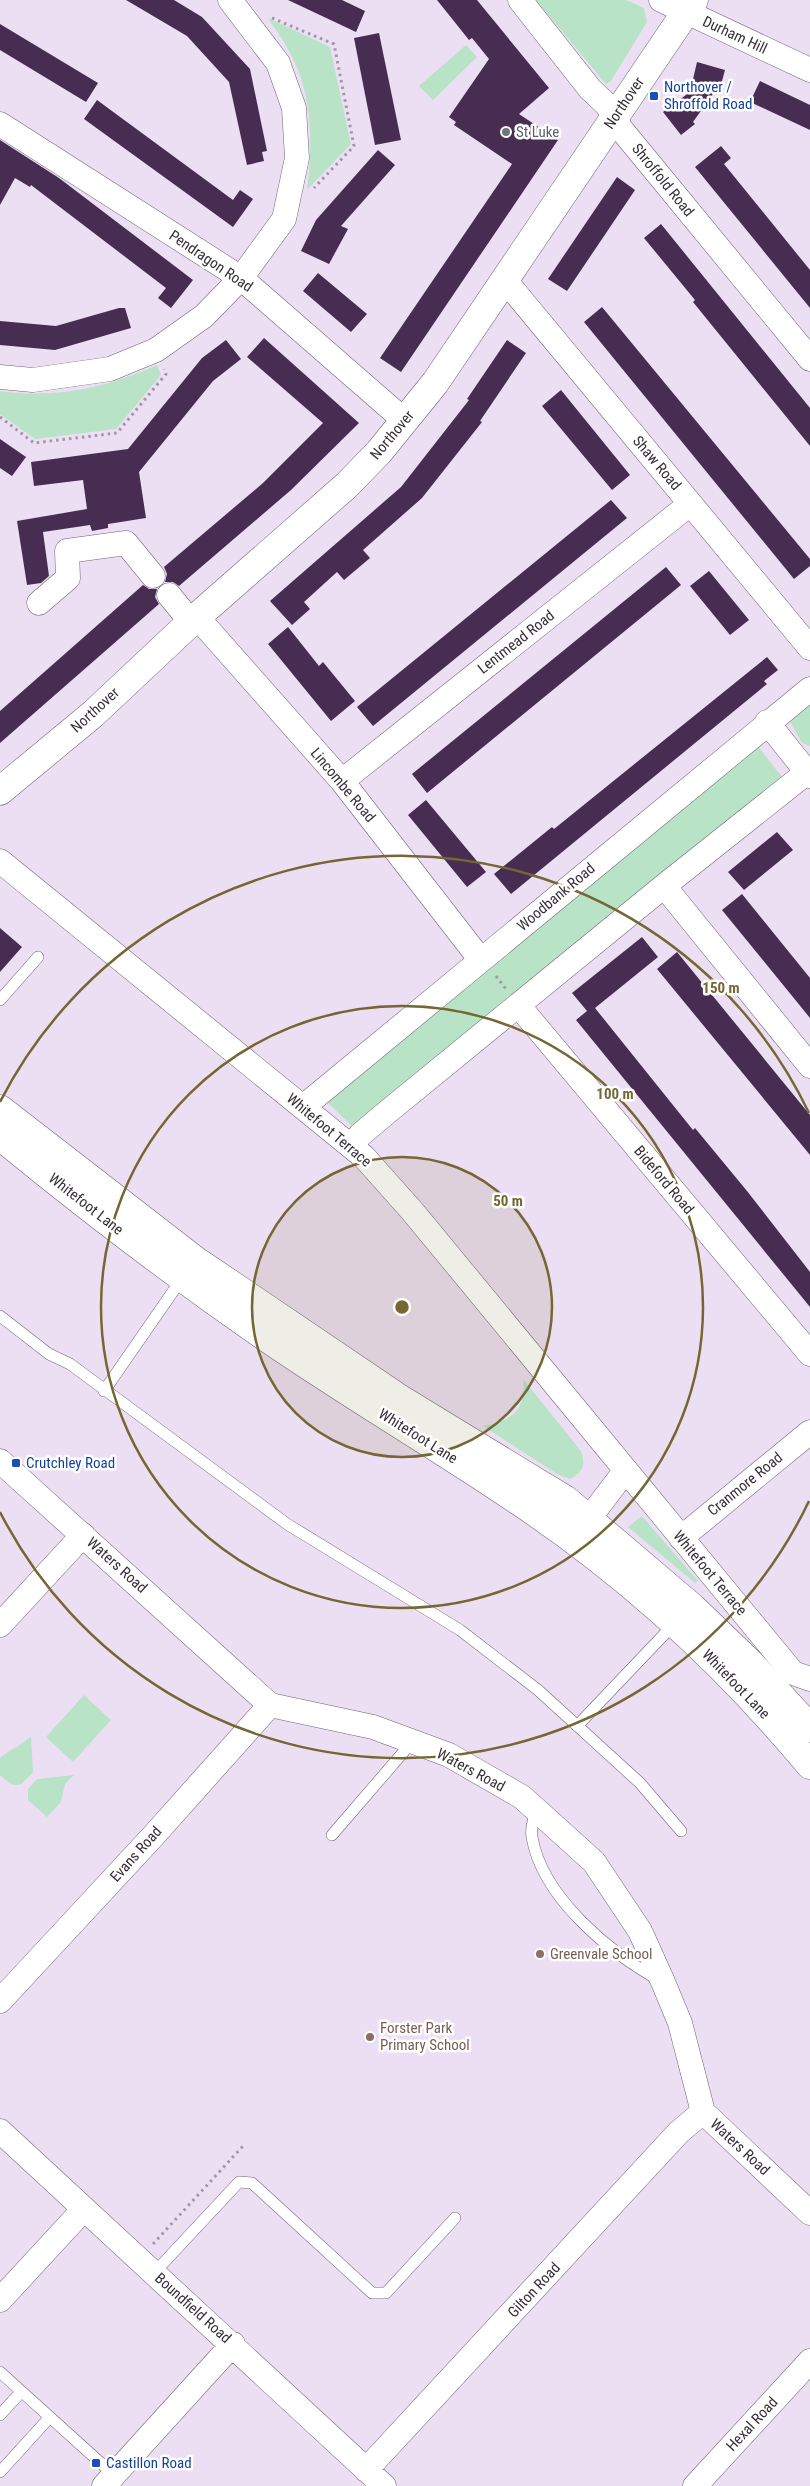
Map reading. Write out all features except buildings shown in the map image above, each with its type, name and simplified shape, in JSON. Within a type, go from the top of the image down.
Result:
[{"type":"street","points":[[0,377],[32,380],[110,369],[156,350],[204,316],[241,278],[284,220],[297,158],[294,108],[278,63],[230,0]]},
{"type":"street","name":"Shroffold Road","points":[[520,0],[590,89],[607,105],[621,129],[810,359]]},
{"type":"street","name":"Durham Hill","points":[[661,0],[690,6],[810,70]]},
{"type":"street","name":"Northover","points":[[0,791],[93,714],[194,619],[347,485],[405,421],[435,383],[504,279],[590,157],[614,117],[690,6]]},
{"type":"street","name":"Pendragon Road","points":[[0,124],[241,278],[405,421]]},
{"type":"street","name":"Shaw Road","points":[[504,279],[810,648]]},
{"type":"street","name":"Lentmead Road","points":[[342,781],[690,504]]},
{"type":"street","points":[[39,603],[68,578],[66,551],[126,543],[153,576]]},
{"type":"street","name":"Lincombe Road","points":[[169,595],[194,619],[342,781],[481,959]]},
{"type":"street","name":"Woodbank Road","points":[[303,1106],[810,688]]},
{"type":"street","points":[[352,1146],[360,1135],[518,1005],[664,886],[809,773],[767,722]]},
{"type":"street","name":"Whitefoot Terrace","points":[[0,861],[364,1157],[413,1212],[682,1538],[802,1676]]},
{"type":"street","points":[[664,886],[810,1066]]},
{"type":"street","name":"Bideford Road","points":[[518,1005],[810,1354]]},
{"type":"street","name":"Whitefoot Lane","points":[[0,1109],[265,1336],[521,1502],[581,1529],[693,1608],[751,1664],[806,1742]]},
{"type":"street","name":"Whitefoot Lane","points":[[0,1136],[106,1220],[189,1269]]},
{"type":"street","name":"Cranmore Road","points":[[682,1538],[810,1432]]},
{"type":"street","name":"Waters Road","points":[[0,1461],[270,1705],[373,1727],[449,1755],[522,1797],[594,1862],[640,1931],[663,1982],[682,2031],[703,2112],[810,2213]]},
{"type":"street","points":[[581,1529],[619,1479],[627,1472]]},
{"type":"street","name":"Whitefoot Lane","points":[[581,1529],[648,1598],[733,1679],[806,1742]]},
{"type":"street","points":[[0,1625],[83,1534]]},
{"type":"street","name":"Evans Road","points":[[0,2001],[155,1834],[270,1705]]},
{"type":"street","name":"Gilton Road","points":[[366,2470],[679,2132],[703,2112]]},
{"type":"street","name":"Boundfield Road","points":[[0,2131],[233,2344],[384,2486]]},
{"type":"street","points":[[0,2300],[84,2209]]},
{"type":"street","points":[[109,2480],[233,2344]]},
{"type":"street","name":"Hexal Road","points":[[695,2486],[810,2362]]},
{"type":"lane","points":[[0,1000],[38,957]]},
{"type":"lane","points":[[104,1390],[189,1269]]},
{"type":"lane","points":[[0,1316],[49,1354],[70,1364],[286,1524],[460,1630],[538,1690],[640,1783],[681,1831]]},
{"type":"lane","points":[[577,1726],[675,1623]]},
{"type":"lane","points":[[332,1835],[413,1742]]},
{"type":"lane","points":[[536,1810],[531,1835],[550,1884],[580,1919],[610,1948],[636,1967],[663,1982]]},
{"type":"lane","points":[[147,2266],[240,2182],[252,2183],[372,2293],[386,2293],[455,2218]]},
{"type":"lane","points":[[0,2372],[50,2418],[109,2480]]},
{"type":"lane","points":[[0,2414],[21,2392]]},
{"type":"lane","points":[[0,2472],[50,2418]]},
{"type":"path","points":[[0,417],[34,443],[117,433],[166,374],[156,350]]},
{"type":"path","points":[[481,959],[518,1005]]},
{"type":"path","points":[[147,2266],[243,2146]]},
{"type":"green space","points":[[536,0],[626,0],[644,8],[647,22],[611,81],[606,84]]},
{"type":"green space","points":[[268,18],[330,47],[351,144],[307,190],[310,136],[307,101],[297,67],[284,42]]},
{"type":"green space","points":[[466,45],[477,57],[433,100],[419,86]]},
{"type":"green space","points":[[157,365],[161,375],[116,429],[35,439],[0,414],[0,391],[41,394],[80,390],[119,380]]},
{"type":"green space","points":[[810,704],[810,746],[802,743],[790,721]]},
{"type":"green space","points":[[757,745],[782,777],[353,1127],[326,1101]]},
{"type":"green space","points":[[523,1379],[581,1451],[583,1464],[581,1471],[570,1479],[557,1474],[483,1426],[502,1421],[515,1412],[522,1399],[524,1390]]},
{"type":"green space","points":[[642,1516],[698,1581],[695,1583],[628,1527]]},
{"type":"green space","points":[[84,1695],[111,1720],[73,1762],[46,1737]]},
{"type":"green space","points":[[31,1736],[33,1772],[21,1784],[14,1785],[0,1775],[0,1758]]},
{"type":"green space","points":[[74,1775],[65,1784],[61,1802],[47,1817],[28,1800],[28,1789],[37,1779]]},
{"type":"place","name":"Northover / Shroffold Road","points":[[654,96]]},
{"type":"place","name":"St Luke","points":[[506,132]]},
{"type":"place","name":"Crutchley Road","points":[[16,1463]]},
{"type":"place","name":"Greenvale School","points":[[540,1954]]},
{"type":"place","name":"Forster Park Primary School","points":[[370,2037]]},
{"type":"place","name":"Castillon Road","points":[[96,2463]]}]
